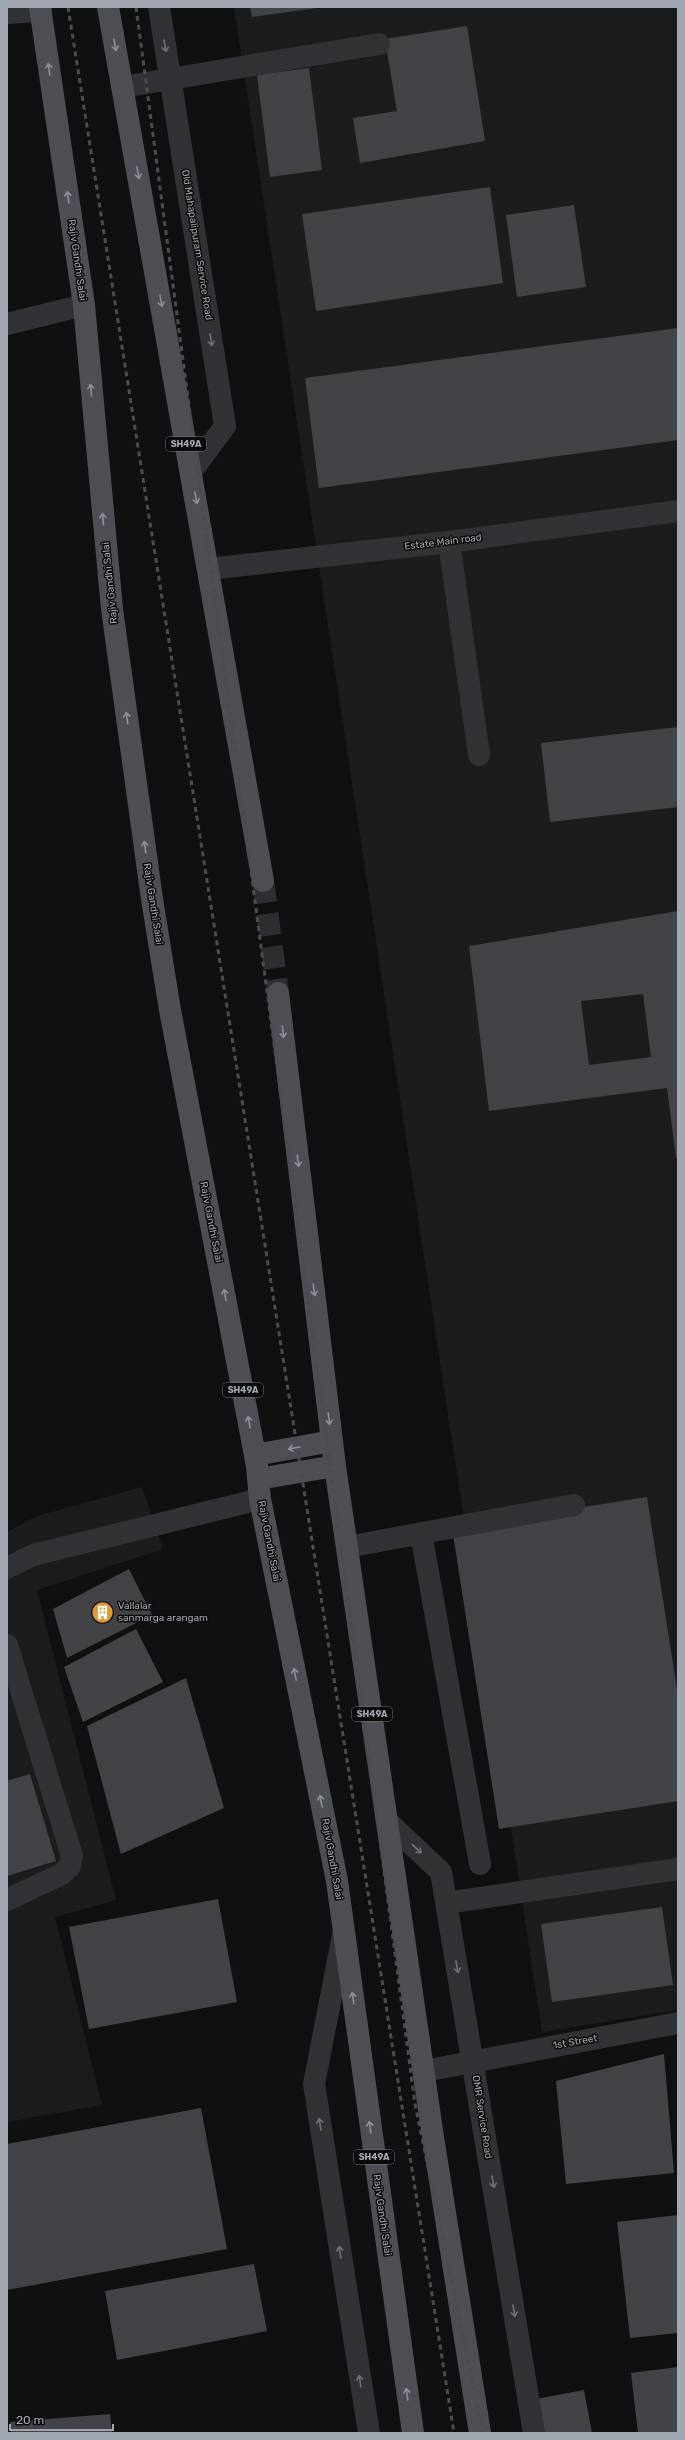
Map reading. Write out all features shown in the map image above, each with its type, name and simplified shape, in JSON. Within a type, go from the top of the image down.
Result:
[{"type":"main road","name":"SH49A","points":[[108,7],[263,881]]},
{"type":"main road","name":"Rajiv Gandhi Salai","points":[[41,9],[84,305],[112,609],[152,899],[170,1010],[255,1455],[259,1489],[337,1881],[413,2433]]},
{"type":"main road","name":"SH49A","points":[[278,993],[335,1466],[424,2071],[480,2433]]},
{"type":"main road","points":[[255,1455],[332,1441]]},
{"type":"main road","points":[[259,1489],[335,1466]]},
{"type":"street","name":"Old Mahapalipuram Service Road","points":[[159,7],[225,426],[191,472]]},
{"type":"street","points":[[7,13],[41,9]]},
{"type":"street","points":[[122,87],[379,44]]},
{"type":"street","points":[[7,324],[84,305]]},
{"type":"street","name":"Estate Main road","points":[[208,569],[449,542],[678,511]]},
{"type":"street","points":[[449,542],[479,754]]},
{"type":"street","points":[[7,1568],[33,1555],[259,1489]]},
{"type":"street","points":[[347,1547],[574,1505]]},
{"type":"street","points":[[421,1533],[480,1864]]},
{"type":"street","points":[[7,1645],[72,1856],[70,1866],[62,1874],[7,1900]]},
{"type":"street","name":"OMR Service Road","points":[[388,1822],[441,1872],[534,2433]]},
{"type":"street","points":[[446,1903],[678,1869]]},
{"type":"street","points":[[344,1931],[314,2084],[369,2433]]},
{"type":"street","name":"1st Street","points":[[424,2071],[678,2023]]},
{"type":"shaded area","points":[[234,7],[678,7],[678,2010],[542,2032]]},
{"type":"shaded area","points":[[142,1487],[163,1549],[37,1590],[116,1900],[55,1917],[102,2105],[7,2122],[7,1532],[37,1516]]},
{"type":"building","points":[[250,7],[317,7],[317,8],[252,17]]},
{"type":"building","points":[[467,26],[485,141],[360,163],[353,118],[397,111],[385,39]]},
{"type":"building","points":[[309,68],[322,170],[270,177],[257,75]]},
{"type":"building","points":[[490,187],[503,283],[316,311],[302,214]]},
{"type":"building","points":[[574,205],[586,287],[517,297],[506,215]]},
{"type":"building","points":[[678,328],[678,440],[319,488],[305,378]]},
{"type":"building","points":[[678,727],[678,807],[550,822],[541,743]]},
{"type":"building","points":[[678,911],[678,1158],[676,1158],[667,1088],[489,1111],[469,946]],"holes":[[[643,994],[651,1057],[589,1065],[581,1001]]]},
{"type":"building","points":[[647,1497],[678,1696],[678,1801],[499,1829],[452,1528]]},
{"type":"building","name":"Vallalar sanmarga arangam","points":[[129,1569],[152,1615],[67,1658],[53,1609]]},
{"type":"building","points":[[136,1629],[163,1682],[83,1722],[64,1667]]},
{"type":"building","points":[[186,1678],[224,1808],[121,1854],[87,1726]]},
{"type":"building","points":[[30,1774],[56,1861],[7,1876],[7,1781]]},
{"type":"building","points":[[218,1899],[237,2002],[89,2029],[69,1927]]},
{"type":"building","points":[[662,1907],[673,1985],[552,2002],[541,1924]]},
{"type":"building","points":[[664,2054],[674,2173],[566,2184],[556,2081]]},
{"type":"building","points":[[201,2108],[227,2249],[7,2290],[7,2144]]},
{"type":"building","points":[[678,2215],[678,2333],[630,2338],[617,2222]]},
{"type":"building","points":[[254,2264],[267,2331],[117,2360],[105,2291]]},
{"type":"building","points":[[678,2367],[678,2433],[638,2433],[631,2373]]},
{"type":"building","points":[[584,2390],[592,2433],[542,2433],[536,2399]]},
{"type":"building","points":[[110,2414],[112,2433],[11,2433],[10,2422]]},
{"type":"tunnel","points":[[263,881],[278,993]]},
{"type":"railway","points":[[68,7],[454,2433]]},
{"type":"railway","points":[[136,7],[415,2104],[483,2433]]},
{"type":"place","name":"Vallalar sanmarga arangam","points":[[103,1612]]}]
